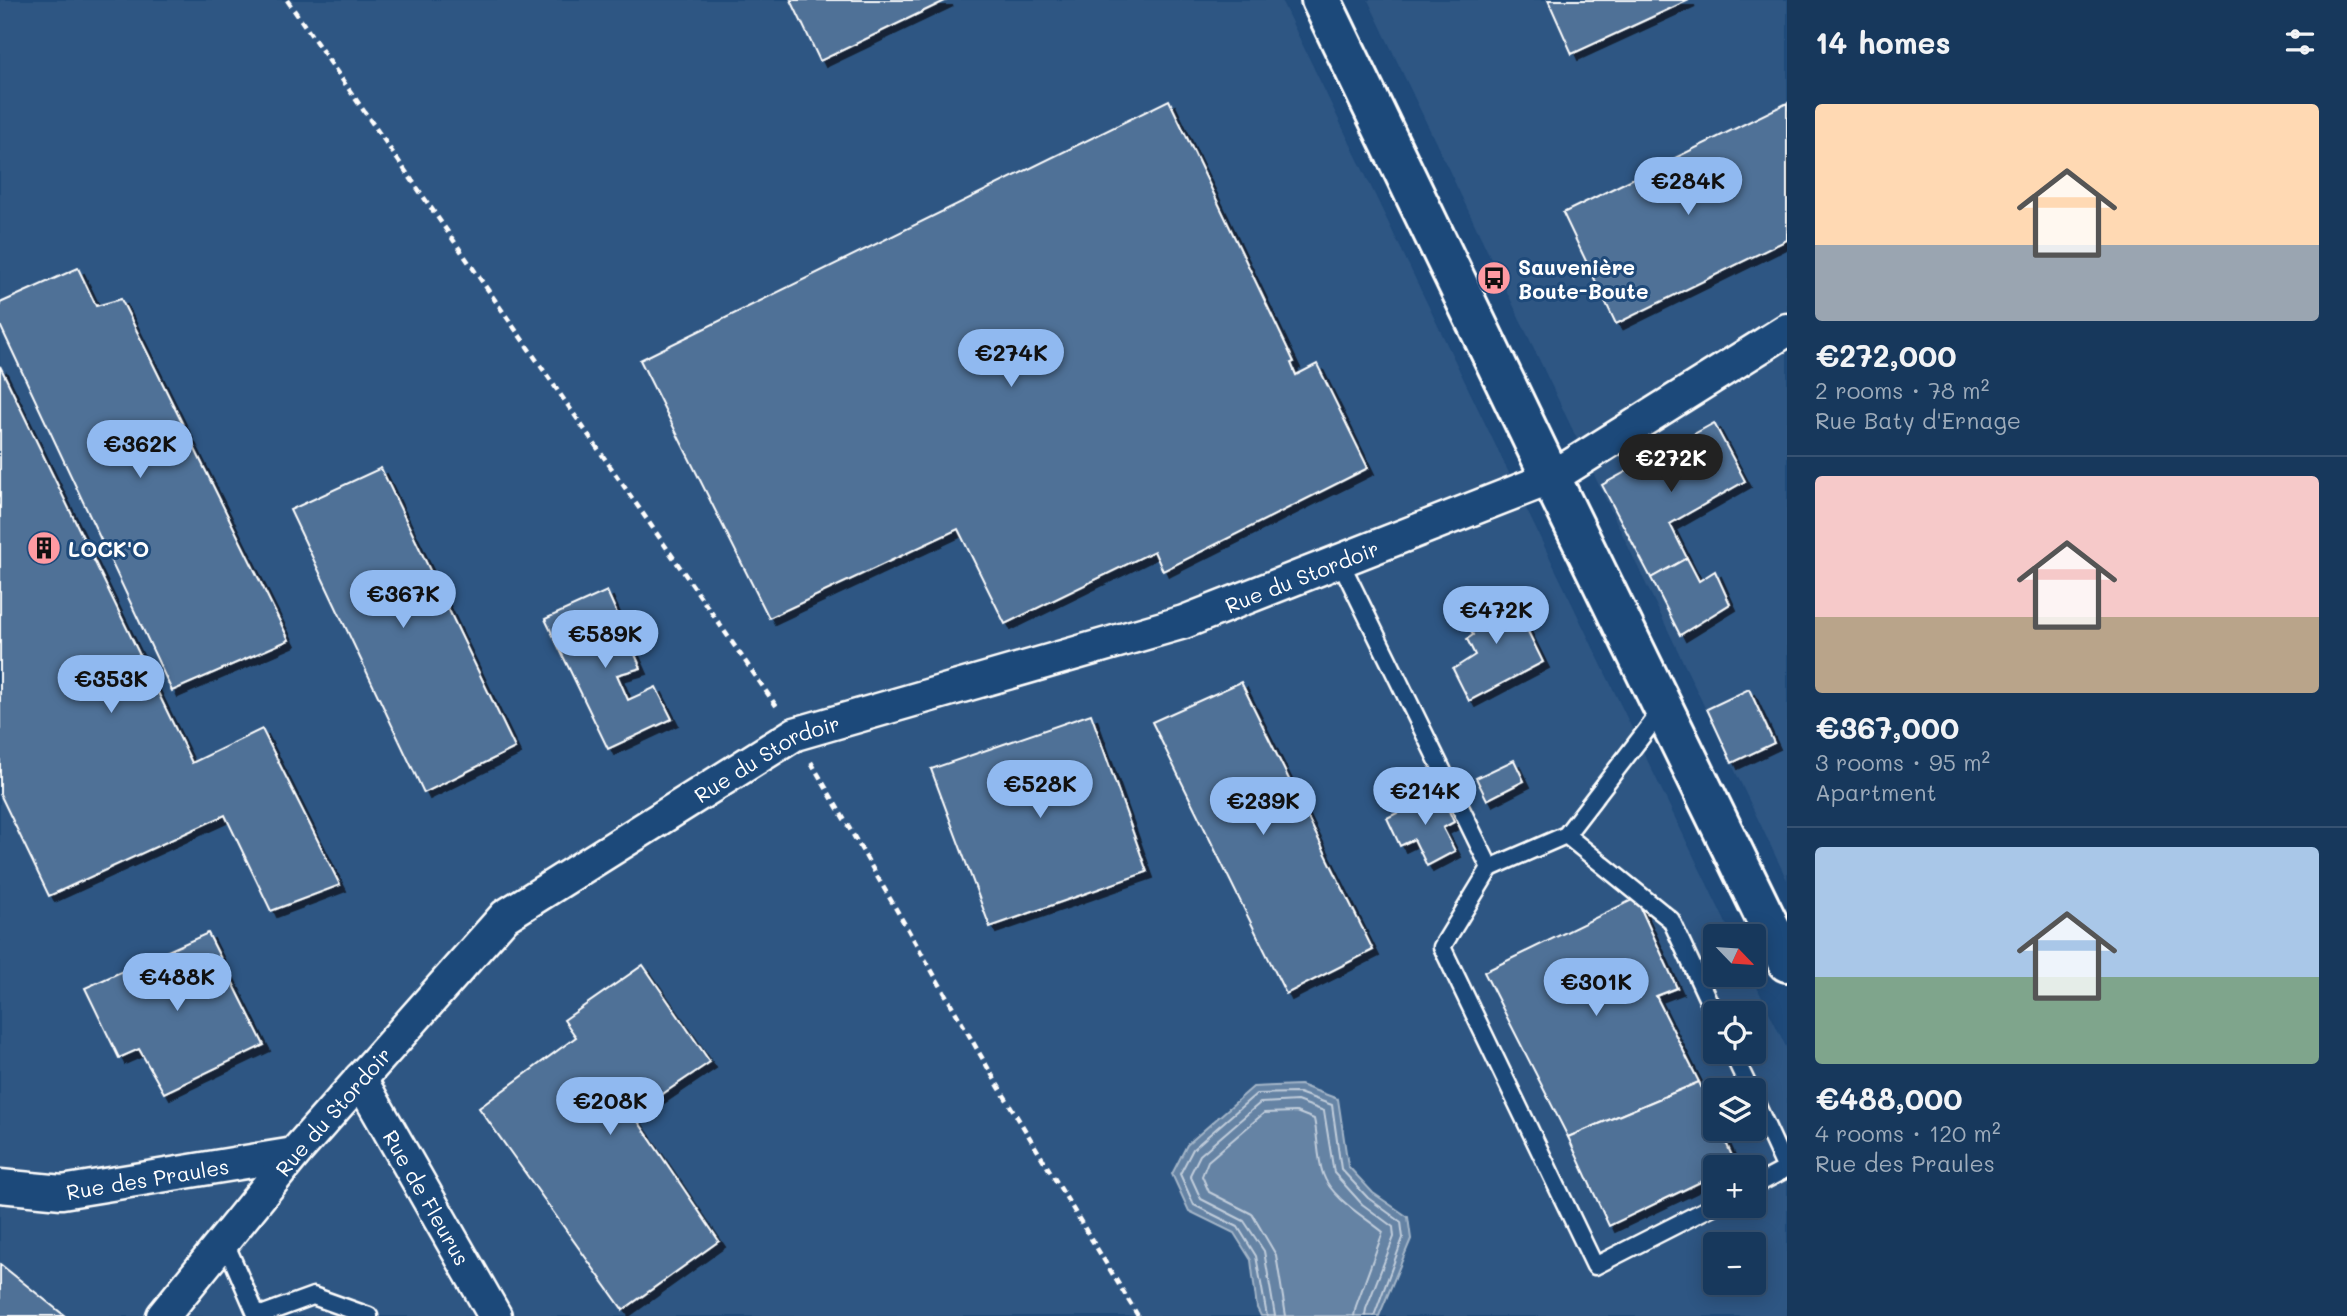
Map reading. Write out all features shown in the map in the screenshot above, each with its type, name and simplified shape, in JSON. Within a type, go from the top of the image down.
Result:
[{"type":"main road","points":[[1321,0],[1787,961]]},
{"type":"street","name":"Rue du Stordoir","points":[[163,1316],[294,1154],[505,916],[795,734],[1184,622],[1551,478],[1787,330]]},
{"type":"street","name":"Rue de Fleurus","points":[[360,1079],[495,1316]]},
{"type":"street","name":"Rue des Praules","points":[[0,1186],[62,1192],[294,1154]]},
{"type":"lane","points":[[1340,561],[1490,868]]},
{"type":"lane","points":[[1663,708],[1566,835],[1490,868],[1442,947],[1595,1266],[1703,1212]]},
{"type":"lane","points":[[1566,835],[1671,920],[1708,1001]]},
{"type":"lane","points":[[1766,1125],[1786,1169],[1766,1180]]},
{"type":"lane","points":[[225,1240],[258,1316],[313,1296],[369,1316]]},
{"type":"path","points":[[287,0],[795,734],[999,1087],[1138,1316]]},
{"type":"shaded area","points":[[0,0],[1281,0],[1726,924],[1703,924],[1703,987],[1757,987],[1764,1001],[1703,1001],[1703,1064],[1766,1064],[1766,1006],[1787,1049],[1787,1316],[0,1316]]},
{"type":"shaded area","points":[[1368,0],[1787,0],[1787,880]]},
{"type":"water","points":[[1300,1085],[1338,1099],[1348,1166],[1373,1193],[1408,1217],[1411,1239],[1379,1316],[1261,1316],[1257,1308],[1251,1260],[1234,1233],[1189,1211],[1172,1174],[1187,1145],[1253,1087]]},
{"type":"building","points":[[791,0],[947,0],[820,61]]},
{"type":"building","points":[[1548,0],[1689,0],[1572,54]]},
{"type":"building","points":[[1169,100],[1294,362],[1291,363],[1296,375],[1317,364],[1368,468],[1163,571],[1154,551],[1005,624],[958,529],[769,618],[640,360]]},
{"type":"building","points":[[1787,103],[1787,240],[1616,324],[1563,213]]},
{"type":"building","points":[[78,268],[96,306],[121,299],[289,640],[172,691],[0,325],[0,303]]},
{"type":"building","name":"LOCK'O","points":[[0,366],[192,763],[262,729],[340,885],[271,911],[225,815],[49,896],[0,794]]},
{"type":"building","points":[[1714,423],[1745,481],[1670,524],[1687,558],[1651,578],[1602,485]]},
{"type":"building","points":[[381,468],[515,748],[424,793],[290,510]]},
{"type":"building","points":[[1687,558],[1699,581],[1715,571],[1730,604],[1680,635],[1651,578]]},
{"type":"building","points":[[1507,589],[1543,662],[1469,701],[1453,669],[1475,655],[1467,639],[1473,635],[1462,612]]},
{"type":"building","points":[[607,591],[641,668],[617,675],[628,700],[656,687],[672,719],[608,749],[545,619]]},
{"type":"building","points":[[1241,682],[1373,950],[1286,994],[1152,722]]},
{"type":"building","points":[[1749,689],[1774,743],[1732,763],[1707,709]]},
{"type":"building","points":[[1091,714],[1147,872],[990,927],[931,769]]},
{"type":"building","points":[[1514,760],[1524,781],[1487,800],[1476,778]]},
{"type":"building","points":[[1440,791],[1454,822],[1443,828],[1455,851],[1427,866],[1414,839],[1400,846],[1387,818]]},
{"type":"building","points":[[1636,898],[1677,988],[1656,996],[1699,1082],[1568,1137],[1484,972]]},
{"type":"building","points":[[208,933],[264,1045],[164,1093],[139,1049],[119,1058],[85,988]]},
{"type":"building","points":[[643,965],[710,1062],[633,1114],[719,1241],[623,1310],[479,1108],[576,1037],[564,1020]]},
{"type":"building","points":[[1699,1082],[1703,1091],[1703,1141],[1725,1141],[1732,1155],[1703,1155],[1703,1181],[1609,1226],[1568,1137]]},
{"type":"building","points":[[0,1264],[65,1316],[0,1316]]},
{"type":"place","name":"Sauvenière Boute-Boute","points":[[1494,278]]},
{"type":"place","name":"LOCK'O","points":[[44,548]]}]
